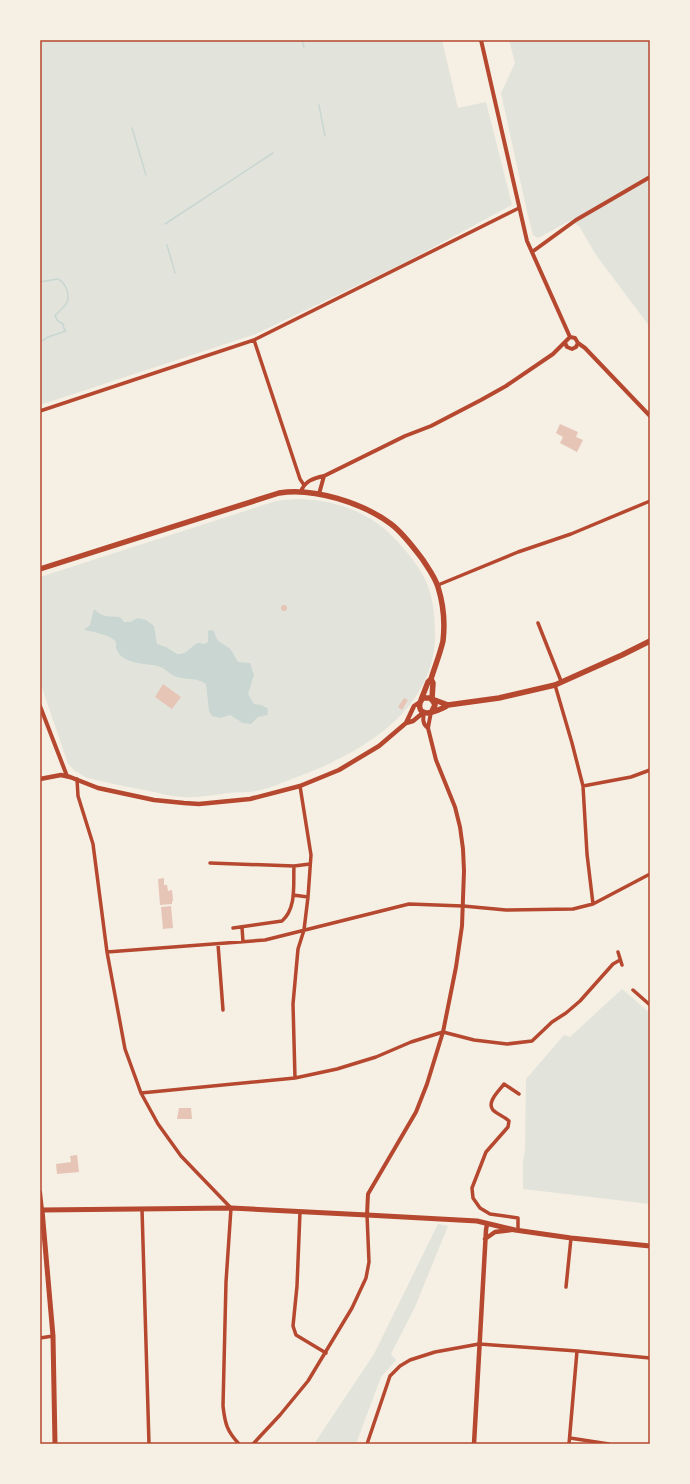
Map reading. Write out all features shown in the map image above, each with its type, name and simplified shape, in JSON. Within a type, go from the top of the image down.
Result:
[{"type":"highway","points":[[40,569],[272,495],[286,492],[320,494],[343,500],[366,510],[391,524],[420,557],[438,585],[442,606],[443,640],[431,679],[428,682],[419,707],[424,712],[443,708],[448,705],[499,698],[555,685],[650,641]]},
{"type":"highway","points":[[431,679],[432,699],[435,705],[432,711]]},
{"type":"highway","points":[[421,701],[427,697],[448,705]]},
{"type":"main road","points":[[40,779],[56,776],[67,776],[98,788],[154,800],[199,804],[250,799],[300,786],[339,770],[379,746],[406,723],[414,706],[421,701]]},
{"type":"main road","points":[[406,723],[413,721],[424,712]]},
{"type":"main road","points":[[55,1444],[53,1336],[41,1210],[231,1208],[477,1221],[517,1230],[571,1238],[650,1246]]},
{"type":"main road","points":[[474,1444],[487,1224]]},
{"type":"main road","points":[[485,1239],[495,1232],[517,1230]]},
{"type":"street","points":[[481,40],[519,208],[532,252],[570,337]]},
{"type":"street","points":[[532,252],[576,220],[650,177]]},
{"type":"street","points":[[40,411],[254,340],[519,208]]},
{"type":"street","points":[[301,492],[304,485],[315,478],[324,476],[405,436],[432,426],[481,400],[553,354],[570,337]]},
{"type":"street","points":[[570,337],[576,338],[578,343],[585,348],[650,416]]},
{"type":"street","points":[[254,340],[300,479],[304,485]]},
{"type":"street","points":[[565,343],[567,347],[572,349],[576,347],[578,343]]},
{"type":"street","points":[[320,494],[324,476]]},
{"type":"street","points":[[438,585],[518,552],[572,534],[650,501]]},
{"type":"street","points":[[538,623],[562,681]]},
{"type":"street","points":[[555,685],[583,786],[587,854],[593,904]]},
{"type":"street","points":[[40,706],[67,776]]},
{"type":"street","points":[[253,1444],[280,1415],[308,1381],[352,1308],[366,1278],[369,1262],[367,1215],[368,1194],[416,1112],[427,1084],[443,1032],[456,967],[462,926],[463,849],[460,827],[455,808],[436,760],[428,728],[432,711]]},
{"type":"street","points":[[424,712],[423,720],[425,726],[428,728]]},
{"type":"street","points":[[583,786],[631,777],[650,770]]},
{"type":"street","points":[[77,780],[78,796],[93,844],[107,952],[125,1049],[142,1093],[158,1124],[181,1156],[231,1208],[226,1282],[223,1406],[227,1428],[230,1435],[239,1444]]},
{"type":"street","points":[[295,1078],[294,1004],[298,949],[304,930],[311,855],[300,786]]},
{"type":"street","points":[[210,863],[294,866],[310,864]]},
{"type":"street","points":[[233,928],[282,921],[287,916],[293,895],[294,866]]},
{"type":"street","points":[[107,952],[265,940],[410,904],[463,906],[506,910],[573,909],[593,904],[650,874]]},
{"type":"street","points":[[293,895],[308,897]]},
{"type":"street","points":[[242,927],[243,942]]},
{"type":"street","points":[[218,944],[223,1010]]},
{"type":"street","points":[[618,952],[622,965]]},
{"type":"street","points":[[142,1093],[295,1078],[337,1070],[376,1057],[411,1042],[443,1032],[474,1040],[507,1044],[532,1041],[552,1022],[580,1001],[613,964],[620,960]]},
{"type":"street","points":[[633,990],[650,1005]]},
{"type":"street","points":[[517,1230],[518,1218],[490,1214],[480,1208],[473,1198],[472,1188],[486,1152],[508,1127],[509,1121],[493,1110],[491,1106],[492,1101],[504,1084],[519,1094]]},
{"type":"street","points":[[40,1192],[41,1210]]},
{"type":"street","points":[[142,1209],[149,1444]]},
{"type":"street","points":[[300,1212],[297,1286],[292,1326],[296,1335],[326,1353]]},
{"type":"street","points":[[566,1287],[571,1238]]},
{"type":"street","points":[[40,1338],[53,1336]]},
{"type":"street","points":[[367,1444],[390,1376],[400,1366],[410,1360],[435,1352],[479,1344],[650,1358]]},
{"type":"street","points":[[569,1444],[577,1351]]},
{"type":"street","points":[[570,1438],[609,1444]]},
{"type":"shaded area","points":[[40,40],[442,40],[458,108],[486,102],[512,205],[406,262],[256,334],[40,405]]},
{"type":"shaded area","points":[[509,40],[650,40],[650,327],[596,255],[579,226],[569,221],[538,238],[533,235],[501,93],[515,63]]},
{"type":"shaded area","points":[[295,499],[327,502],[356,511],[370,518],[394,538],[419,569],[431,596],[435,630],[433,658],[424,683],[410,705],[392,724],[370,741],[346,755],[297,777],[269,788],[256,791],[199,797],[176,796],[87,778],[75,771],[68,764],[40,682],[40,577],[276,501]]},
{"type":"shaded area","points":[[94,609],[103,615],[120,617],[124,622],[130,622],[138,618],[146,620],[154,626],[157,644],[166,647],[177,654],[187,652],[195,644],[204,644],[208,642],[208,631],[214,631],[218,640],[230,649],[238,662],[250,663],[254,675],[248,694],[254,704],[267,708],[267,715],[258,717],[251,724],[243,723],[230,715],[220,718],[212,716],[209,711],[206,684],[195,680],[177,677],[158,666],[126,659],[119,653],[113,639],[101,634],[84,630],[90,625]]},
{"type":"shaded area","points":[[622,989],[650,1013],[650,1204],[523,1189],[526,1079],[564,1035],[570,1037]]},
{"type":"shaded area","points":[[438,1224],[448,1226],[415,1307],[391,1354],[396,1360],[381,1377],[356,1444],[314,1444],[374,1354]]},
{"type":"building","points":[[560,424],[578,432],[576,437],[583,440],[577,452],[560,443],[563,437],[556,433]]},
{"type":"building","points":[[284,605],[287,608],[284,611],[281,608]]},
{"type":"building","points":[[163,684],[181,697],[172,709],[155,697]]},
{"type":"building","points":[[404,698],[408,700],[402,710],[398,707]]},
{"type":"building","points":[[164,878],[164,885],[167,885],[168,891],[172,890],[173,901],[172,904],[160,905],[158,879]]},
{"type":"building","points":[[171,906],[173,928],[163,929],[161,907]]},
{"type":"building","points":[[179,1108],[191,1108],[192,1119],[177,1119]]},
{"type":"building","points":[[77,1155],[79,1172],[57,1174],[56,1164],[71,1162],[70,1156]]},
{"type":"waterway","points":[[302,40],[304,47]]},
{"type":"waterway","points":[[319,105],[325,136]]},
{"type":"waterway","points":[[132,128],[146,175]]},
{"type":"waterway","points":[[165,224],[273,153]]},
{"type":"waterway","points":[[167,245],[175,273]]},
{"type":"waterway","points":[[40,282],[58,279],[63,283],[68,294],[66,304],[55,316],[58,321],[63,324],[66,331],[48,337],[40,342]]}]
